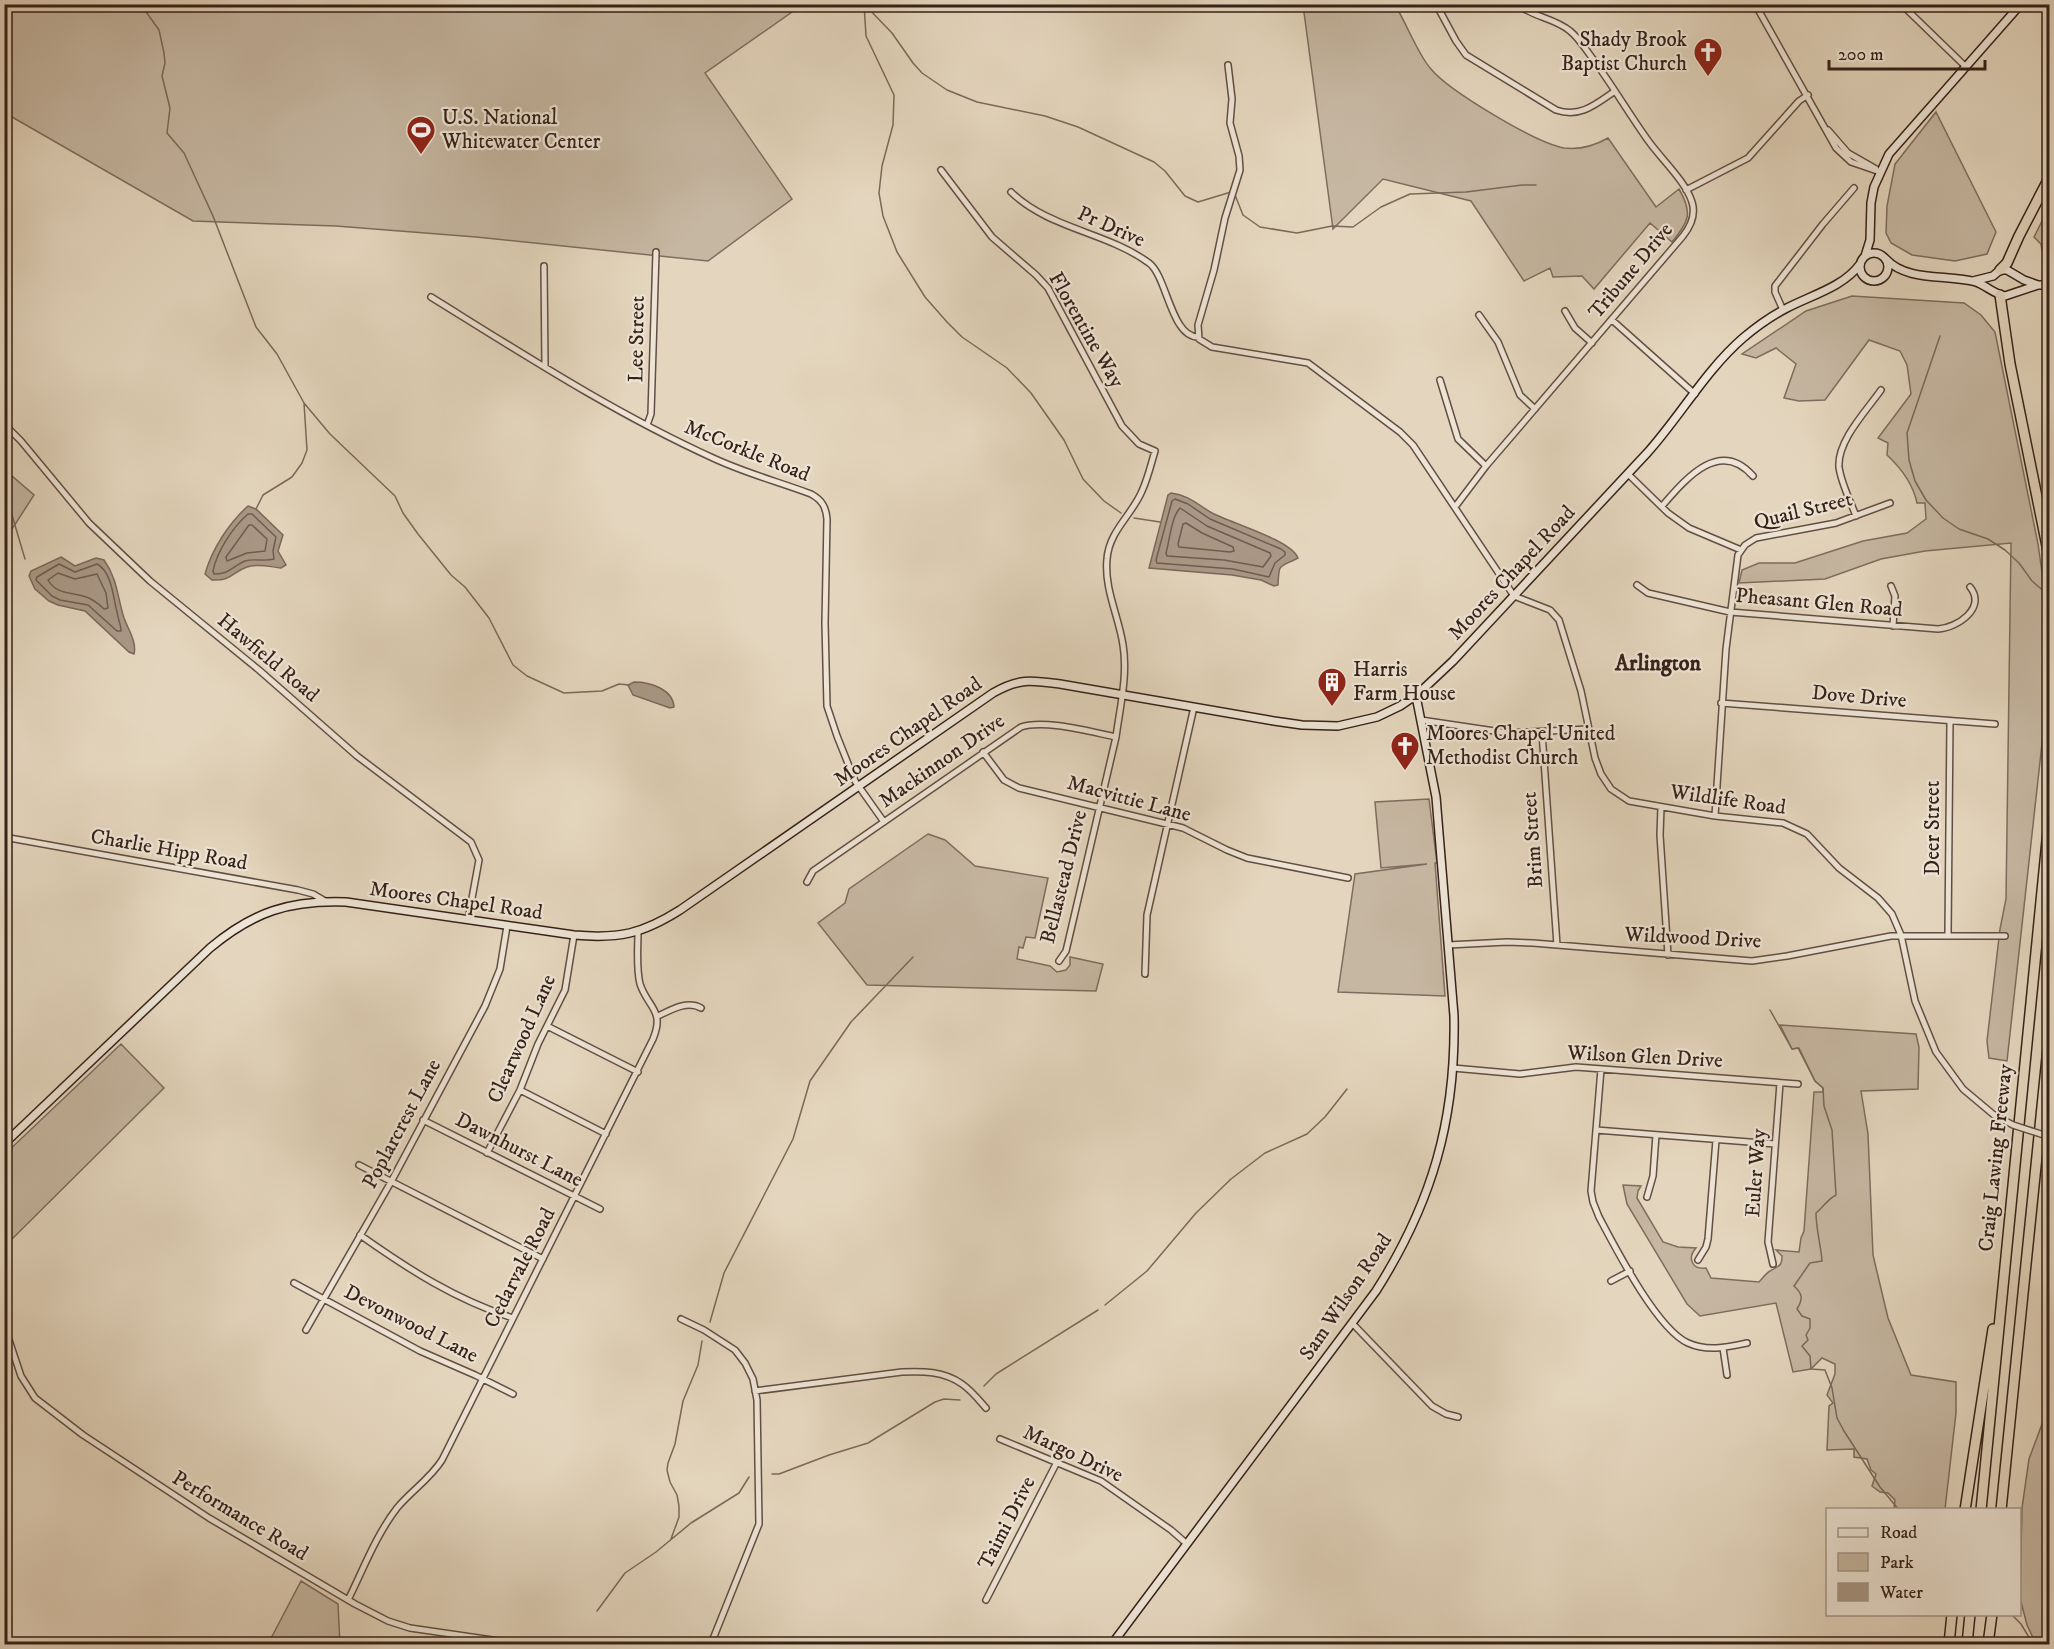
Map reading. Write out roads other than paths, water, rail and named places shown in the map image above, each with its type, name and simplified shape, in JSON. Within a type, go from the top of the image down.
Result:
[{"type":"highway","points":[[1997,273],[2007,263],[2049,176]]},
{"type":"highway","points":[[1997,293],[2049,561]]},
{"type":"highway","name":"Craig Lawing Freeway","points":[[1981,1508],[2049,810]]},
{"type":"highway","name":"Craig Lawing Freeway","points":[[2001,1508],[2049,1028]]},
{"type":"highway","points":[[1965,1508],[2005,1252]]},
{"type":"highway","points":[[1949,1644],[1952,1616]]},
{"type":"highway","points":[[1967,1644],[1970,1616]]},
{"type":"highway","points":[[1988,1644],[1992,1616]]},
{"type":"main road","points":[[1867,280],[1861,273],[1860,264],[1870,240],[1871,203],[1880,172],[1894,148],[2021,4]]},
{"type":"main road","points":[[1870,240],[1873,248],[1894,267],[1905,272],[1972,281],[1997,293],[2010,296],[2038,285]]},
{"type":"main road","points":[[1865,256],[1873,253],[1884,257]]},
{"type":"main road","points":[[1884,257],[1888,268],[1885,277]]},
{"type":"main road","name":"Moores Chapel Road","points":[[4,1144],[224,936],[247,921],[273,910],[299,903],[324,901],[574,935],[609,937],[638,932],[662,922],[680,910],[993,693],[1013,682],[1034,680],[1302,725],[1338,726],[1377,717],[1416,696],[1453,661],[1663,435],[1710,374],[1741,340],[1783,310],[1847,277],[1860,264]]},
{"type":"main road","points":[[1972,281],[2011,271],[2024,280],[2038,285],[2049,285]]},
{"type":"main road","points":[[1847,277],[1876,282],[1905,272]]},
{"type":"main road","points":[[1997,273],[1991,283],[1997,293]]},
{"type":"main road","name":"Sam Wilson Road","points":[[1112,1644],[1352,1323],[1394,1262],[1416,1218],[1430,1182],[1443,1138],[1451,1097],[1454,1068],[1454,1016],[1436,797],[1416,696]]},
{"type":"street","points":[[1436,4],[1466,55],[1556,110],[1581,112],[1593,107],[1615,91]]},
{"type":"street","name":"Tribune Drive","points":[[1455,507],[1486,466],[1687,230],[1692,220],[1693,207],[1686,190],[1571,32],[1517,4]]},
{"type":"street","points":[[1755,4],[1808,95],[1825,132],[1844,157],[1862,167],[1880,172]]},
{"type":"street","points":[[1901,4],[1965,66]]},
{"type":"street","points":[[1198,337],[1198,325],[1210,287],[1225,218],[1240,170],[1239,156],[1230,123],[1232,99],[1228,64]]},
{"type":"street","points":[[1686,190],[1748,158],[1799,101],[1808,95]]},
{"type":"street","name":"Florentine Way","points":[[941,170],[992,237],[1036,274],[1048,288],[1122,426],[1139,444],[1155,451]]},
{"type":"street","points":[[1783,310],[1775,292],[1775,286],[1822,224],[1854,188]]},
{"type":"street","name":"Pr Drive","points":[[1011,192],[1028,206],[1047,216],[1103,238],[1153,265],[1178,320],[1193,337],[1198,337],[1212,347],[1308,363],[1400,432],[1413,445],[1514,596]]},
{"type":"street","name":"Lee Street","points":[[647,425],[651,414],[656,252]]},
{"type":"street","points":[[544,266],[545,368]]},
{"type":"street","name":"McCorkle Road","points":[[431,297],[545,368],[647,425],[741,470],[811,494],[823,504],[827,519],[826,696],[834,728],[858,787],[884,822]]},
{"type":"street","points":[[1565,311],[1575,328],[1592,343]]},
{"type":"street","points":[[1479,315],[1498,342],[1520,395],[1534,409]]},
{"type":"street","points":[[1612,320],[1695,394]]},
{"type":"street","points":[[1440,380],[1458,439],[1486,466]]},
{"type":"street","points":[[1856,516],[1840,473],[1840,452],[1848,436],[1881,390]]},
{"type":"street","name":"Hawfield Road","points":[[4,424],[21,441],[89,523],[150,581],[259,670],[357,756],[474,845],[479,860],[468,920]]},
{"type":"street","name":"Bellastead Drive","points":[[1059,961],[1066,951],[1116,737],[1125,672],[1123,644],[1112,600],[1106,560],[1113,535],[1142,491],[1155,451]]},
{"type":"street","points":[[1662,506],[1693,473],[1709,463],[1726,461],[1735,463],[1753,476]]},
{"type":"street","points":[[1628,474],[1689,528],[1741,550]]},
{"type":"street","name":"Quail Street","points":[[1715,816],[1721,703],[1730,612],[1737,562],[1741,550],[1750,541],[1763,535],[1802,530],[1856,516],[1890,503]]},
{"type":"street","name":"Pheasant Glen Road","points":[[1637,585],[1648,593],[1730,612],[1938,629],[1954,627],[1966,617],[1973,606],[1974,596],[1970,587]]},
{"type":"street","points":[[1891,586],[1895,596],[1893,626]]},
{"type":"street","name":"Wildlife Road","points":[[1514,596],[1550,610],[1559,620],[1581,691],[1597,767],[1611,789],[1629,801],[1715,816],[1783,823],[1792,825],[1807,834],[1839,868],[1885,906],[1894,918],[1901,935],[1915,1001],[1936,1052],[1963,1089],[1994,1115],[2013,1125],[2049,1137]]},
{"type":"street","name":"Dove Drive","points":[[1721,703],[1995,724]]},
{"type":"street","points":[[1145,974],[1147,915],[1194,707]]},
{"type":"street","points":[[1421,720],[1494,731],[1542,732],[1588,729]]},
{"type":"street","name":"Deer Street","points":[[1948,935],[1950,721]]},
{"type":"street","name":"Mackinnon Drive","points":[[807,882],[813,871],[1021,727],[1028,724],[1048,725],[1116,737]]},
{"type":"street","name":"Brim Street","points":[[1542,732],[1557,945]]},
{"type":"street","name":"Macvittie Lane","points":[[983,752],[999,774],[1013,786],[1188,830],[1247,858],[1348,879]]},
{"type":"street","points":[[1661,807],[1660,835],[1668,955]]},
{"type":"street","name":"Charlie Hipp Road","points":[[4,837],[298,890],[313,894],[324,901]]},
{"type":"street","name":"Poplarcrest Lane","points":[[306,1330],[391,1182],[492,991],[500,969],[507,926]]},
{"type":"street","points":[[638,932],[641,984],[658,1016],[686,1005],[701,1008]]},
{"type":"street","name":"Clearwood Lane","points":[[488,1153],[520,1090],[565,990],[574,935]]},
{"type":"street","name":"Wildwood Drive","points":[[1448,945],[1507,942],[1723,960],[1763,960],[1901,935],[2005,936]]},
{"type":"street","name":"Cedarvale Road","points":[[348,1600],[392,1516],[401,1503],[425,1481],[442,1460],[638,1072],[657,1031],[658,1016]]},
{"type":"street","points":[[547,1026],[638,1072]]},
{"type":"street","name":"Wilson Glen Drive","points":[[1454,1068],[1520,1074],[1576,1067],[1798,1084]]},
{"type":"street","points":[[1601,1069],[1592,1179],[1593,1202],[1630,1271],[1657,1315],[1677,1337],[1697,1346],[1723,1348],[1747,1343]]},
{"type":"street","name":"Euler Way","points":[[1773,1264],[1768,1242],[1780,1083]]},
{"type":"street","points":[[520,1090],[606,1134]]},
{"type":"street","name":"Dawnhurst Lane","points":[[423,1120],[600,1209]]},
{"type":"street","points":[[1596,1130],[1775,1144]]},
{"type":"street","points":[[1647,1197],[1653,1176],[1656,1135]]},
{"type":"street","points":[[1698,1260],[1708,1239],[1716,1140]]},
{"type":"street","points":[[359,1165],[543,1259]]},
{"type":"street","points":[[360,1235],[426,1280],[513,1318]]},
{"type":"street","points":[[1611,1281],[1630,1271]]},
{"type":"street","name":"Devonwood Lane","points":[[294,1283],[420,1352],[482,1378],[513,1394]]},
{"type":"street","points":[[681,1319],[704,1330],[735,1350],[753,1379],[755,1391],[759,1524],[711,1644]]},
{"type":"street","points":[[1352,1323],[1432,1406],[1446,1414],[1458,1417]]},
{"type":"street","name":"Performance Road","points":[[4,1325],[17,1367],[24,1383],[35,1398],[51,1413],[209,1518],[388,1621],[410,1628],[520,1644]]},
{"type":"street","points":[[1723,1348],[1727,1375]]},
{"type":"street","points":[[755,1391],[922,1371],[939,1373],[962,1384],[986,1408]]},
{"type":"street","name":"Margo Drive","points":[[1000,1439],[1091,1476],[1171,1530],[1187,1544]]},
{"type":"street","name":"Taimi Drive","points":[[986,1600],[1057,1462]]},
{"type":"water","points":[[1171,493],[1188,498],[1212,513],[1273,538],[1293,551],[1298,558],[1281,567],[1278,585],[1274,586],[1261,580],[1232,575],[1149,568],[1168,495]]},
{"type":"water","points":[[248,506],[256,509],[283,535],[278,551],[286,565],[281,568],[251,566],[228,578],[212,580],[205,574],[212,555],[228,528]]},
{"type":"water","points":[[61,557],[75,566],[96,558],[104,560],[115,581],[124,618],[133,640],[134,654],[85,611],[58,605],[49,601],[35,589],[29,576],[31,571]]},
{"type":"water","points":[[634,682],[647,683],[665,691],[673,701],[674,707],[670,708],[633,695],[628,685]]},
{"type":"waterway","points":[[146,4],[144,9],[159,30],[164,53],[165,63],[162,76],[170,108],[167,133],[184,153],[213,216],[256,327],[277,354],[304,403],[330,434],[395,496],[403,513],[418,534],[489,618],[513,665],[527,676],[564,693],[602,691],[619,684],[629,685]]},
{"type":"waterway","points":[[864,4],[866,36],[894,95],[893,125],[882,166],[879,193],[883,216],[897,252],[925,297],[947,322],[962,337],[1007,368],[1031,393],[1064,440],[1083,479],[1104,501],[1121,513]]},
{"type":"waterway","points":[[865,5],[892,33],[922,73],[947,90],[977,102],[1045,116],[1078,127],[1154,162],[1165,171],[1185,196],[1198,202],[1231,192]]},
{"type":"waterway","points":[[1235,195],[1243,215],[1260,227],[1297,233],[1332,226],[1353,227],[1381,207],[1410,194],[1466,192],[1536,185]]},
{"type":"waterway","points":[[1940,336],[1907,433],[1909,460],[1915,481],[1926,500],[1943,518],[1959,529],[1988,539],[2005,550],[2019,563],[2032,581],[2046,593]]},
{"type":"waterway","points":[[256,509],[263,495],[292,477],[302,463],[307,450],[304,403]]},
{"type":"waterway","points":[[4,499],[9,505],[25,559]]},
{"type":"waterway","points":[[1134,518],[1160,522]]},
{"type":"waterway","points":[[710,1322],[724,1273],[793,1139],[810,1081],[851,1022],[913,957]]},
{"type":"waterway","points":[[1770,1010],[1792,1049],[1798,1048],[1815,1081],[1823,1088],[1824,1106],[1832,1130],[1836,1195],[1816,1213],[1822,1261],[1810,1263],[1794,1286],[1801,1297],[1797,1309],[1802,1316],[1810,1319],[1810,1328],[1806,1335],[1808,1340],[1802,1346],[1810,1356],[1811,1369],[1825,1370],[1832,1388],[1837,1418],[1880,1487],[1897,1508]]},
{"type":"waterway","points":[[1105,1305],[1147,1271],[1196,1213],[1231,1179],[1265,1153],[1307,1134],[1325,1117],[1347,1089]]},
{"type":"waterway","points":[[984,1386],[996,1374],[1098,1310]]},
{"type":"waterway","points":[[671,1539],[679,1517],[679,1506],[677,1495],[670,1482],[668,1463],[675,1444],[683,1401],[698,1365],[702,1341]]},
{"type":"waterway","points":[[772,1474],[779,1474],[868,1443],[935,1402],[944,1399],[960,1400]]},
{"type":"waterway","points":[[597,1611],[625,1573],[656,1552],[691,1523],[739,1493],[749,1477]]},
{"type":"waterway","points":[[2013,1616],[2021,1624],[2033,1644]]},
{"type":"waterway","points":[[1362,1638],[1362,1644]]},
{"type":"place","name":"Shady Brook Baptist Church","points":[[1708,78]]},
{"type":"place","name":"U.S. National Whitewater Center","points":[[421,156]]},
{"type":"place","name":"Harris Farm House","points":[[1332,708]]},
{"type":"place","name":"Moores Chapel United Methodist Church","points":[[1405,772]]},
{"type":"district","name":"Arlington","points":[[1658,663]]}]
